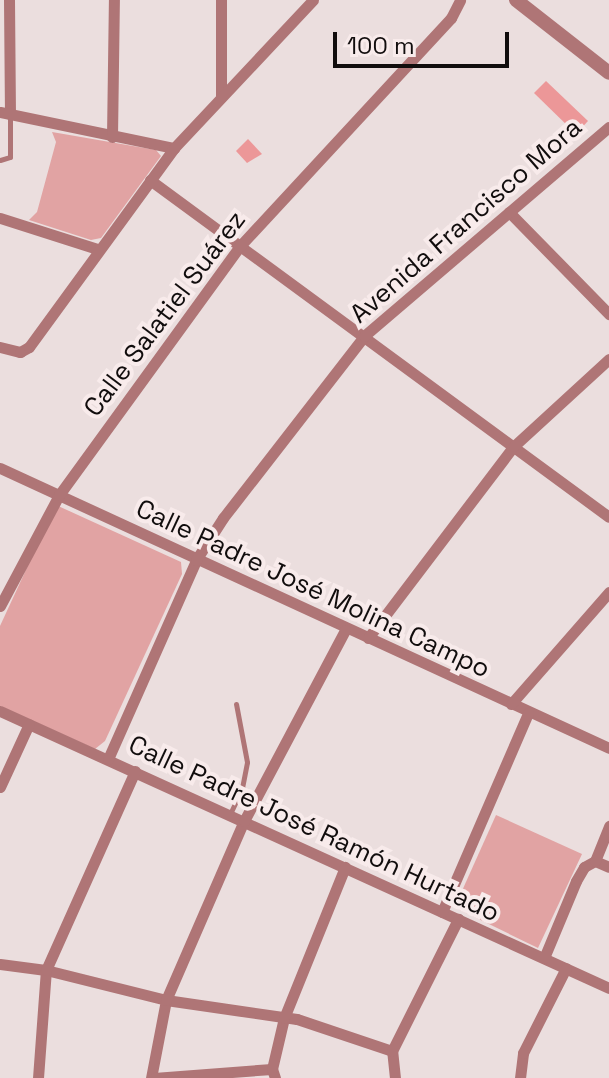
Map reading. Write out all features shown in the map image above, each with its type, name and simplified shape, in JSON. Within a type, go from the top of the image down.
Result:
[{"type":"street","points":[[9,0],[5,113],[174,148]]},
{"type":"street","points":[[112,137],[114,0]]},
{"type":"street","points":[[221,0],[221,97]]},
{"type":"street","points":[[0,347],[20,352],[29,347],[174,148],[313,0]]},
{"type":"street","name":"Calle Salatiel Suárez","points":[[1,598],[59,495],[239,247],[451,18],[460,0]]},
{"type":"street","points":[[516,0],[609,73]]},
{"type":"street","name":"Avenida Francisco Mora","points":[[108,759],[196,560],[223,518],[364,336],[609,127]]},
{"type":"street","points":[[150,180],[609,517]]},
{"type":"street","points":[[509,212],[609,314]]},
{"type":"street","points":[[0,218],[98,249]]},
{"type":"street","points":[[368,638],[514,446],[609,359]]},
{"type":"street","name":"Calle Padre José Molina Campo","points":[[0,468],[345,630],[609,748]]},
{"type":"street","points":[[511,704],[609,592]]},
{"type":"street","points":[[345,630],[244,821],[166,1000],[152,1078],[273,1073],[284,1018],[345,867]]},
{"type":"street","name":"Calle Padre José Ramón Hurtado","points":[[0,711],[609,988]]},
{"type":"street","points":[[442,912],[528,713]]},
{"type":"street","points":[[0,787],[29,724]]},
{"type":"street","points":[[38,1078],[46,970],[135,771]]},
{"type":"street","points":[[544,958],[576,881],[584,867],[595,861],[609,826]]},
{"type":"street","points":[[595,861],[609,867]]},
{"type":"street","points":[[395,1078],[392,1051],[458,919]]},
{"type":"street","points":[[0,964],[46,970],[166,1000],[284,1018],[392,1051]]},
{"type":"street","points":[[520,1078],[523,1053],[566,968]]},
{"type":"lane","points":[[0,160],[10,157],[5,113]]},
{"type":"lane","points":[[230,814],[242,788],[247,762],[236,704]]},
{"type":"shaded area","points":[[52,132],[156,150],[161,156],[101,238],[91,240],[29,220],[37,212],[56,142]]},
{"type":"shaded area","points":[[56,505],[181,562],[182,574],[105,741],[95,749],[0,706],[0,626]]},
{"type":"shaded area","points":[[496,815],[582,854],[538,948],[460,910],[457,902]]},
{"type":"building","points":[[546,81],[588,121],[576,134],[534,93]]},
{"type":"building","points":[[248,139],[262,154],[247,163],[236,151]]}]
